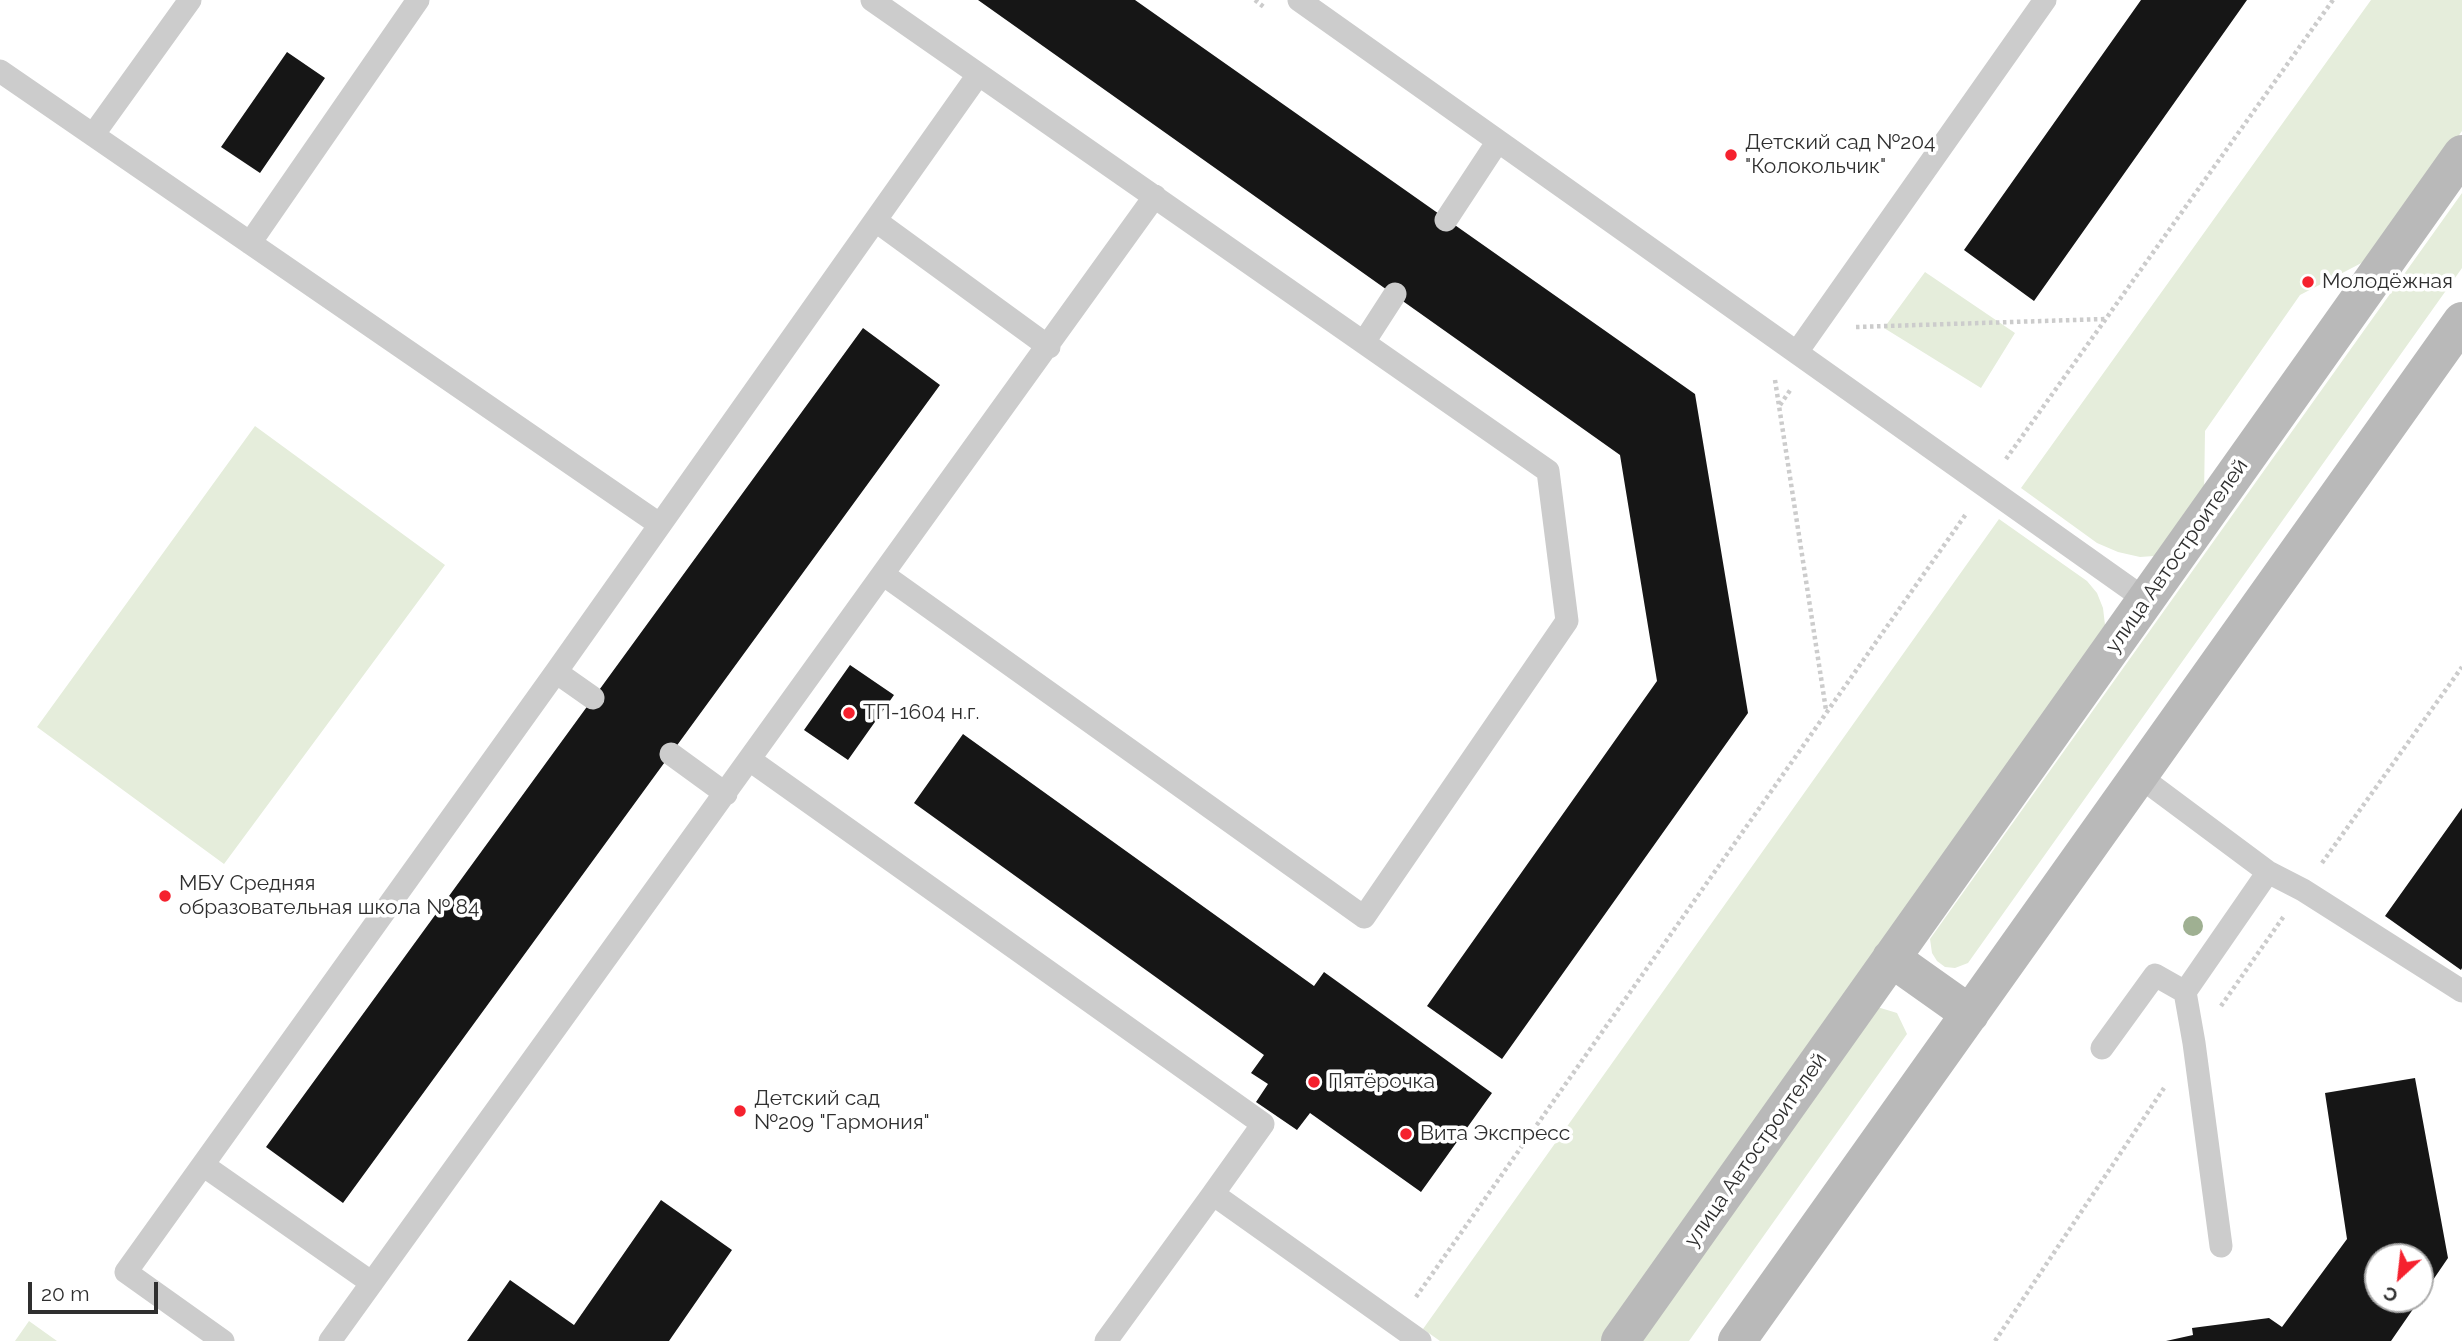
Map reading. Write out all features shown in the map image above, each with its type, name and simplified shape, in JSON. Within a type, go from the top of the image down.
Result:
[{"type":"main road","name":"улица Автостроителей","points":[[1620,1341],[2462,154]]},
{"type":"main road","points":[[1737,1341],[2462,321]]},
{"type":"main road","points":[[1891,958],[1969,1014]]},
{"type":"lane","points":[[93,135],[190,0]]},
{"type":"lane","points":[[250,243],[418,0]]},
{"type":"lane","points":[[872,0],[1548,471],[1567,621],[1364,917],[884,575]]},
{"type":"lane","points":[[1299,0],[2146,600]]},
{"type":"lane","points":[[1797,352],[2045,0]]},
{"type":"lane","points":[[0,71],[659,524]]},
{"type":"lane","points":[[223,1341],[126,1272],[556,672],[978,75]]},
{"type":"lane","points":[[1446,220],[1497,141]]},
{"type":"lane","points":[[330,1341],[1049,347],[1155,196]]},
{"type":"lane","points":[[876,221],[1049,347]]},
{"type":"lane","points":[[1364,342],[1395,294]]},
{"type":"lane","points":[[556,672],[593,698]]},
{"type":"lane","points":[[671,754],[726,794]]},
{"type":"lane","points":[[750,760],[1262,1124],[1106,1341]]},
{"type":"lane","points":[[2138,776],[2268,872],[2302,890],[2462,990]]},
{"type":"lane","points":[[2221,1246],[2185,992],[2268,872]]},
{"type":"lane","points":[[2102,1048],[2155,975],[2185,992]]},
{"type":"lane","points":[[203,1165],[372,1283]]},
{"type":"lane","points":[[1213,1194],[1420,1341]]},
{"type":"path","points":[[1396,1324],[1826,710],[2333,0]]},
{"type":"path","points":[[1848,327],[2105,319]]},
{"type":"path","points":[[1779,405],[1826,710]]},
{"type":"path","points":[[1995,1341],[2194,1043],[2462,667]]},
{"type":"green space","points":[[2371,0],[2462,0],[2462,131],[2373,257],[2300,295],[2205,431],[2204,497],[2154,556],[2140,557],[2118,552],[2097,543],[2021,488]]},
{"type":"green space","points":[[2462,193],[2462,268],[1968,963],[1955,968],[1945,967],[1932,953],[1930,939]]},
{"type":"green space","points":[[1925,272],[2015,333],[1981,388],[1884,328]]},
{"type":"green space","points":[[255,426],[445,565],[224,864],[37,727]]},
{"type":"green space","points":[[1999,519],[2087,581],[2097,593],[2103,608],[2105,625],[1608,1341],[1440,1341],[1423,1329]]},
{"type":"green space","points":[[1874,1006],[1897,1013],[1907,1034],[1689,1341],[1635,1341]]},
{"type":"green space","points":[[29,1321],[57,1341],[15,1341]]},
{"type":"building","points":[[978,0],[1135,0],[1695,394],[1748,713],[1502,1059],[1427,1006],[1657,681],[1620,455]]},
{"type":"building","points":[[2141,0],[2247,0],[2034,301],[1964,250]]},
{"type":"building","points":[[287,52],[325,78],[260,173],[221,147]]},
{"type":"building","points":[[863,328],[940,385],[343,1203],[266,1147]]},
{"type":"building","name":"ТП-1604 н.г.","points":[[850,665],[894,695],[848,760],[804,730]]},
{"type":"building","points":[[963,734],[1314,986],[1324,972],[1492,1093],[1421,1192],[1310,1113],[1297,1130],[1256,1102],[1268,1084],[1251,1073],[1264,1055],[914,803]]},
{"type":"building","points":[[2462,808],[2462,968],[2461,970],[2385,916]]},
{"type":"building","points":[[2415,1078],[2448,1258],[2434,1278],[2434,1243],[2364,1243],[2364,1313],[2410,1313],[2391,1341],[2166,1341],[2193,1335],[2192,1328],[2269,1318],[2282,1327],[2347,1239],[2325,1093]]},
{"type":"building","points":[[661,1200],[732,1250],[669,1341],[467,1341],[510,1280],[574,1325]]},
{"type":"place","name":"Детский сад №204 \"Колокольчик\"","points":[[1731,155]]},
{"type":"place","name":"Молодёжная","points":[[2308,282]]},
{"type":"place","name":"ТП-1604 н.г.","points":[[849,713]]},
{"type":"place","name":"МБУ Средняя образовательная школа № 84","points":[[165,896]]},
{"type":"place","name":"Пятёрочка","points":[[1314,1082]]},
{"type":"place","name":"Детский сад №209 \"Гармония\"","points":[[740,1111]]},
{"type":"place","name":"Вита Экспресс","points":[[1406,1134]]}]
